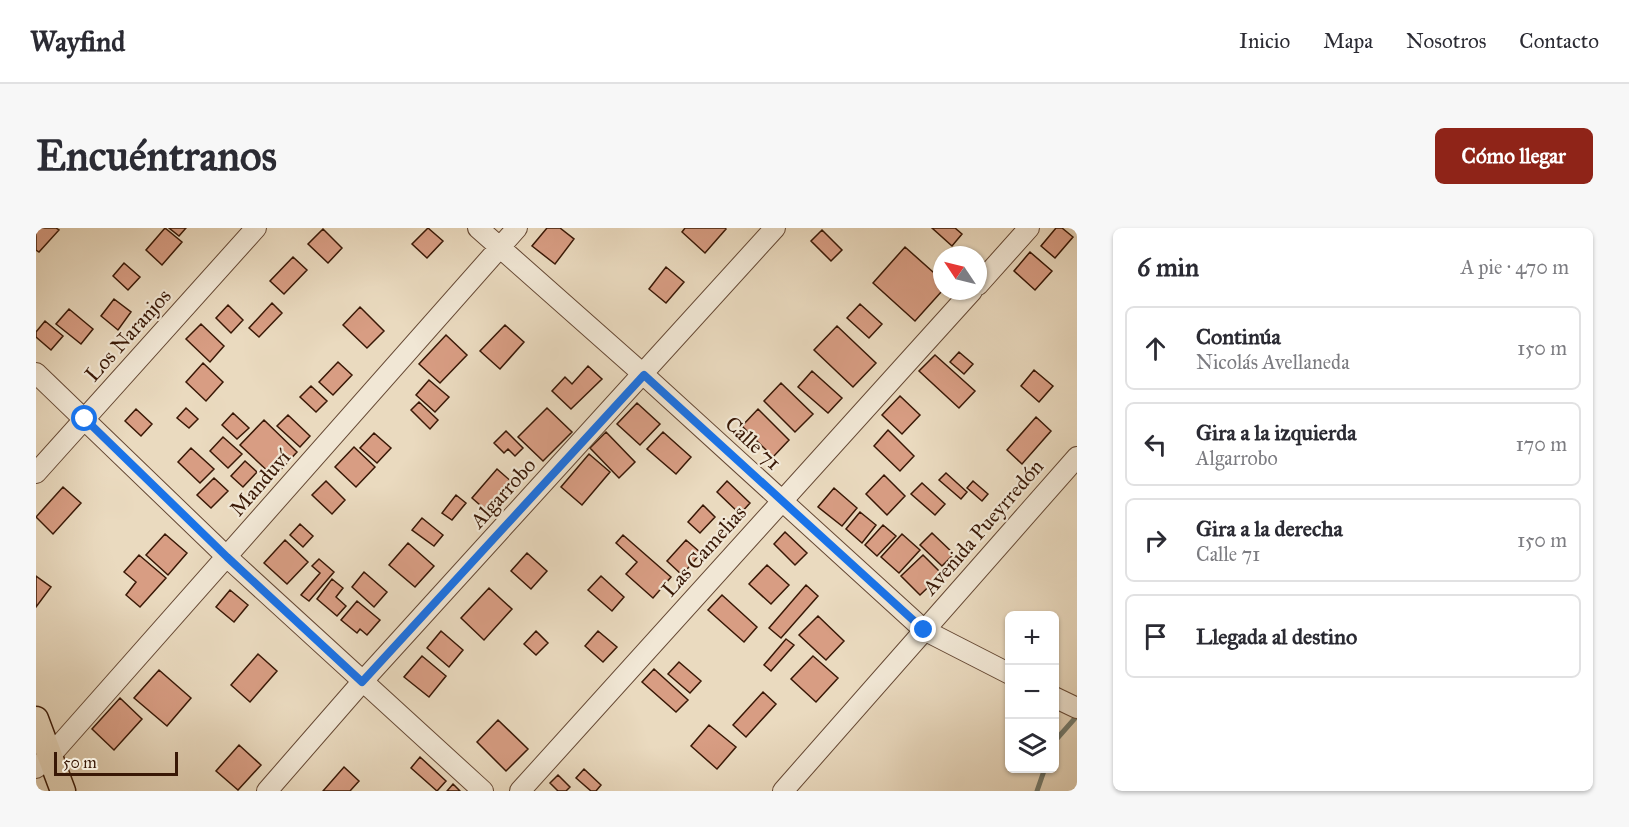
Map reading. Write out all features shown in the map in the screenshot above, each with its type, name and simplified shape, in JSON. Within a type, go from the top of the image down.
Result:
[{"type":"main road","points":[[36,719],[43,762],[63,791]]},
{"type":"street","name":"Los Naranjos","points":[[36,473],[256,228]]},
{"type":"street","name":"Calle 71","points":[[478,228],[644,375],[924,630],[1005,671]]},
{"type":"street","name":"Manduví","points":[[43,762],[518,228]]},
{"type":"street","name":"Algarrobo","points":[[267,791],[362,682],[644,375],[775,228]]},
{"type":"street","points":[[987,275],[1029,228]]},
{"type":"street","name":"Las Camelias","points":[[520,791],[964,300]]},
{"type":"street","points":[[36,373],[227,557],[483,791]]},
{"type":"street","name":"Avenida Pueyrredón","points":[[783,791],[1077,457]]},
{"type":"street","points":[[1059,699],[1077,708]]},
{"type":"building","points":[[36,228],[59,230],[39,252],[36,250]]},
{"type":"building","points":[[165,228],[182,242],[162,265],[146,250]]},
{"type":"building","points":[[169,228],[186,228],[179,236]]},
{"type":"building","points":[[428,228],[443,241],[427,258],[412,244]]},
{"type":"building","points":[[547,228],[560,228],[574,239],[555,264],[532,246]]},
{"type":"building","points":[[685,228],[726,229],[705,253],[682,232]]},
{"type":"building","points":[[932,228],[955,228],[962,234],[952,246]]},
{"type":"building","points":[[1056,228],[1062,228],[1073,237],[1055,258],[1041,246]]},
{"type":"building","points":[[323,229],[342,248],[328,263],[308,244]]},
{"type":"building","points":[[822,230],[842,250],[831,261],[811,241]]},
{"type":"building","points":[[905,247],[933,272],[934,300],[915,321],[873,283]]},
{"type":"building","points":[[1030,252],[1052,271],[1035,290],[1014,271]]},
{"type":"building","points":[[293,257],[307,270],[284,294],[270,281]]},
{"type":"building","points":[[124,263],[140,277],[128,290],[113,276]]},
{"type":"building","points":[[666,267],[684,282],[666,303],[649,289]]},
{"type":"building","points":[[114,299],[131,312],[118,330],[101,316]]},
{"type":"building","points":[[272,303],[282,313],[259,337],[249,328]]},
{"type":"building","points":[[860,304],[882,324],[869,338],[847,318]]},
{"type":"building","points":[[228,305],[243,320],[231,333],[216,318]]},
{"type":"building","points":[[360,307],[384,331],[367,348],[343,325]]},
{"type":"building","points":[[69,309],[93,329],[81,344],[56,324]]},
{"type":"building","points":[[45,321],[63,336],[51,350],[36,337],[36,332]]},
{"type":"building","points":[[201,324],[224,346],[210,362],[186,339]]},
{"type":"building","points":[[505,325],[524,342],[500,369],[480,351]]},
{"type":"building","points":[[837,326],[876,363],[853,387],[814,350]]},
{"type":"building","points":[[446,335],[467,355],[440,383],[419,364]]},
{"type":"building","points":[[959,352],[973,364],[964,374],[950,362]]},
{"type":"building","points":[[935,355],[975,391],[959,408],[919,371]]},
{"type":"building","points":[[338,362],[352,375],[333,395],[319,382]]},
{"type":"building","points":[[203,363],[223,382],[206,401],[186,382]]},
{"type":"building","points":[[588,366],[602,379],[571,409],[552,391],[565,377],[572,384]]},
{"type":"building","points":[[1034,370],[1053,386],[1039,402],[1021,386]]},
{"type":"building","points":[[812,371],[842,398],[828,413],[798,387]]},
{"type":"building","points":[[429,380],[449,397],[435,412],[416,395]]},
{"type":"building","points":[[781,383],[813,414],[795,432],[764,401]]},
{"type":"building","points":[[311,386],[327,401],[316,412],[300,397]]},
{"type":"building","points":[[900,396],[920,415],[902,434],[882,415]]},
{"type":"building","points":[[419,402],[438,420],[430,429],[411,410]]},
{"type":"building","points":[[637,403],[660,424],[640,445],[617,424]]},
{"type":"building","points":[[186,408],[198,419],[189,428],[177,418]]},
{"type":"building","points":[[547,408],[572,432],[543,461],[518,437]]},
{"type":"building","points":[[136,409],[152,424],[141,436],[125,421]]},
{"type":"building","points":[[758,409],[789,440],[773,457],[742,426]]},
{"type":"building","points":[[233,413],[249,428],[237,439],[222,425]]},
{"type":"building","points":[[288,415],[310,436],[300,447],[277,426]]},
{"type":"building","points":[[1036,417],[1051,431],[1022,464],[1007,450]]},
{"type":"building","points":[[264,420],[297,452],[274,477],[240,445]]},
{"type":"building","points":[[888,430],[914,456],[900,471],[874,446]]},
{"type":"building","points":[[506,431],[523,448],[515,456],[508,449],[504,453],[494,443]]},
{"type":"building","points":[[606,432],[635,462],[619,478],[590,448]]},
{"type":"building","points":[[663,432],[691,457],[676,474],[647,449]]},
{"type":"building","points":[[374,433],[391,448],[377,463],[360,448]]},
{"type":"building","points":[[223,437],[242,454],[228,468],[210,451]]},
{"type":"building","points":[[354,447],[375,467],[356,487],[335,467]]},
{"type":"building","points":[[191,448],[214,469],[200,483],[178,462]]},
{"type":"building","points":[[589,454],[610,472],[582,505],[561,487]]},
{"type":"building","points":[[245,461],[257,472],[243,487],[231,476]]},
{"type":"building","points":[[497,469],[513,483],[488,512],[472,498]]},
{"type":"building","points":[[946,473],[967,492],[961,499],[939,480]]},
{"type":"building","points":[[884,475],[905,496],[887,515],[866,494]]},
{"type":"building","points":[[214,478],[228,491],[211,508],[197,495]]},
{"type":"building","points":[[326,481],[345,500],[332,514],[312,495]]},
{"type":"building","points":[[727,481],[750,503],[740,514],[717,492]]},
{"type":"building","points":[[973,481],[988,494],[982,501],[967,488]]},
{"type":"building","points":[[922,483],[945,504],[935,515],[911,494]]},
{"type":"building","points":[[63,487],[81,503],[53,534],[36,517]]},
{"type":"building","points":[[834,488],[857,508],[842,526],[818,507]]},
{"type":"building","points":[[456,495],[466,503],[452,520],[442,513]]},
{"type":"building","points":[[703,505],[715,517],[700,533],[688,522]]},
{"type":"building","points":[[860,512],[876,525],[862,543],[846,529]]},
{"type":"building","points":[[422,518],[443,535],[434,546],[412,530]]},
{"type":"building","points":[[300,524],[313,536],[303,547],[290,535]]},
{"type":"building","points":[[883,525],[896,536],[877,556],[865,545]]},
{"type":"building","points":[[785,532],[807,553],[795,565],[774,544]]},
{"type":"building","points":[[932,533],[954,554],[942,566],[920,545]]},
{"type":"building","points":[[165,534],[187,553],[168,575],[146,555]]},
{"type":"building","points":[[902,534],[920,550],[899,573],[881,557]]},
{"type":"building","points":[[623,535],[671,577],[653,598],[626,574],[637,562],[616,543]]},
{"type":"building","points":[[285,540],[308,562],[287,584],[264,563]]},
{"type":"building","points":[[686,540],[701,553],[682,575],[667,561]]},
{"type":"building","points":[[408,543],[434,566],[415,587],[389,565]]},
{"type":"building","points":[[527,553],[547,571],[531,589],[511,571]]},
{"type":"building","points":[[139,555],[166,578],[140,607],[126,595],[136,582],[124,572]]},
{"type":"building","points":[[923,555],[942,574],[920,595],[901,576]]},
{"type":"building","points":[[319,559],[334,572],[309,601],[301,595],[320,573],[312,566]]},
{"type":"building","points":[[767,565],[789,585],[771,604],[749,584]]},
{"type":"building","points":[[364,572],[387,592],[374,607],[352,587]]},
{"type":"building","points":[[36,576],[51,587],[36,607]]},
{"type":"building","points":[[601,576],[624,597],[612,611],[588,590]]},
{"type":"building","points":[[332,579],[343,588],[336,597],[346,606],[337,616],[317,599]]},
{"type":"building","points":[[806,585],[818,596],[781,638],[769,628]]},
{"type":"building","points":[[489,588],[512,609],[484,640],[461,618]]},
{"type":"building","points":[[230,590],[248,605],[234,622],[216,607]]},
{"type":"building","points":[[722,595],[757,627],[744,642],[708,610]]},
{"type":"building","points":[[357,601],[380,620],[367,635],[360,629],[357,633],[341,620]]},
{"type":"building","points":[[818,616],[844,641],[826,660],[799,635]]},
{"type":"building","points":[[441,631],[463,650],[449,667],[427,648]]},
{"type":"building","points":[[536,631],[548,643],[536,655],[524,644]]},
{"type":"building","points":[[598,631],[617,647],[603,662],[585,646]]},
{"type":"building","points":[[786,639],[794,645],[771,671],[764,665]]},
{"type":"building","points":[[258,654],[277,671],[250,702],[231,685]]},
{"type":"building","points":[[422,656],[446,676],[429,697],[404,677]]},
{"type":"building","points":[[813,656],[838,678],[816,702],[791,679]]},
{"type":"building","points":[[679,662],[701,681],[690,693],[668,674]]},
{"type":"building","points":[[654,669],[688,700],[676,712],[642,682]]},
{"type":"building","points":[[159,670],[191,698],[167,726],[134,698]]},
{"type":"building","points":[[763,692],[776,704],[746,737],[733,725]]},
{"type":"building","points":[[120,698],[142,719],[114,750],[92,729]]},
{"type":"building","points":[[498,720],[528,749],[506,771],[477,742]]},
{"type":"building","points":[[709,725],[736,747],[717,769],[691,746]]},
{"type":"building","points":[[239,745],[261,765],[238,790],[216,771]]},
{"type":"building","points":[[420,757],[446,781],[437,791],[411,768]]},
{"type":"building","points":[[344,767],[359,781],[350,791],[323,791]]},
{"type":"building","points":[[584,769],[601,785],[596,791],[591,791],[576,778]]},
{"type":"building","points":[[558,775],[570,787],[566,791],[558,791],[550,783]]},
{"type":"building","points":[[453,784],[460,791],[447,791]]},
{"type":"waterway","points":[[1059,736],[1077,716]]},
{"type":"waterway","points":[[1037,791],[1043,773]]},
{"type":"route","points":[[85,419],[227,557],[362,682],[644,375],[924,630]]}]
